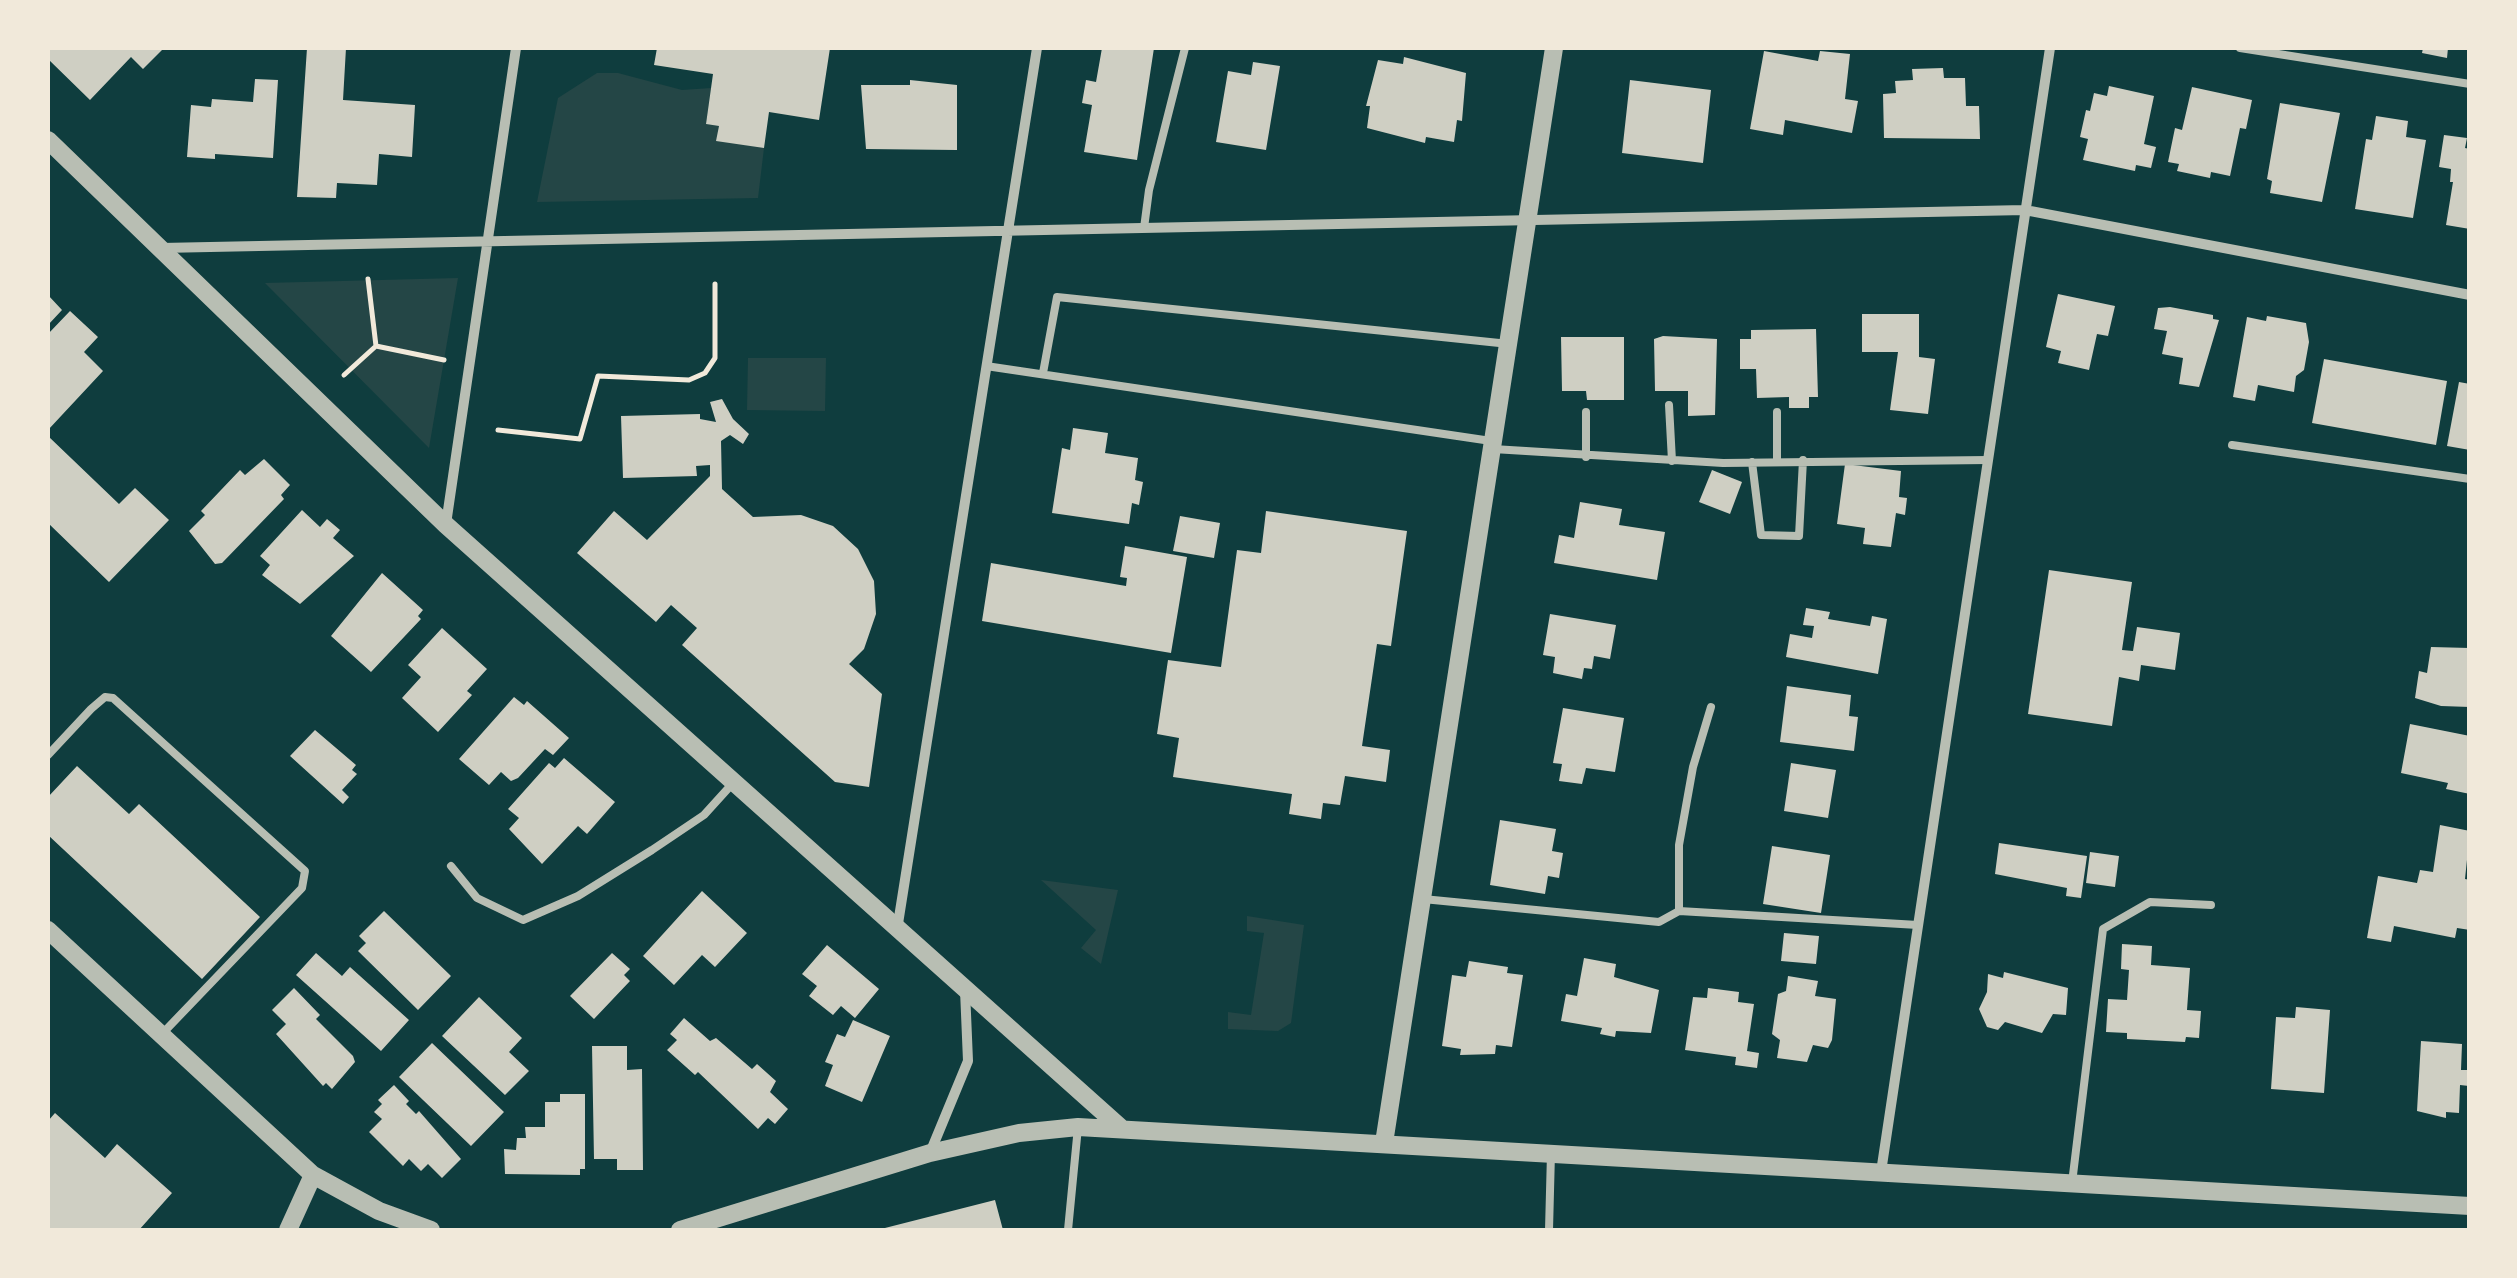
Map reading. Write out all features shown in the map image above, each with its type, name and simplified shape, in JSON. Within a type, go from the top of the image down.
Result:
[{"type":"street","points":[[446,525],[516,48]]},
{"type":"street","points":[[898,930],[1036,48]]},
{"type":"street","points":[[1384,1144],[1419,898],[1554,48]]},
{"type":"street","points":[[1881,1172],[2050,48]]},
{"type":"street","points":[[48,140],[446,525],[1121,1128]]},
{"type":"street","points":[[160,248],[2025,210],[2470,295]]},
{"type":"street","points":[[48,930],[312,1175],[380,1211],[431,1230]]},
{"type":"street","points":[[930,1153],[968,1062],[965,989]]},
{"type":"street","points":[[680,1230],[930,1153],[1019,1133],[1078,1127],[2470,1206]]},
{"type":"street","points":[[288,1230],[312,1175]]},
{"type":"lane","points":[[1144,228],[1177,67],[1185,48]]},
{"type":"lane","points":[[2240,48],[2470,84]]},
{"type":"lane","points":[[1042,373],[1057,297],[1509,344]]},
{"type":"lane","points":[[986,366],[1586,457],[1752,462],[1988,460]]},
{"type":"lane","points":[[1669,405],[1672,461]]},
{"type":"lane","points":[[1586,412],[1586,457]]},
{"type":"lane","points":[[1776,412],[1777,462]]},
{"type":"lane","points":[[2232,445],[2470,479]]},
{"type":"lane","points":[[1752,462],[1761,536],[1799,536],[1803,460]]},
{"type":"lane","points":[[48,755],[91,708],[105,697],[114,698],[305,871],[302,888],[161,1035]]},
{"type":"lane","points":[[1680,911],[1678,845],[1693,768],[1711,707]]},
{"type":"lane","points":[[451,866],[478,898],[523,920],[578,896],[652,850],[704,815],[733,783]]},
{"type":"lane","points":[[1419,898],[1659,922],[1680,911],[1918,925]]},
{"type":"lane","points":[[2072,1183],[2103,929],[2150,902],[2210,905]]},
{"type":"lane","points":[[1068,1230],[1078,1127]]},
{"type":"lane","points":[[1549,1230],[1551,1153]]},
{"type":"path","points":[[368,278],[376,346]]},
{"type":"path","points":[[498,430],[580,439],[598,376],[689,380],[706,372],[715,358],[715,284]]},
{"type":"path","points":[[376,346],[444,360]]},
{"type":"path","points":[[344,375],[376,346]]},
{"type":"shaded area","points":[[597,73],[618,73],[682,90],[711,88],[706,124],[719,126],[717,140],[764,148],[758,198],[537,202],[558,98]]},
{"type":"shaded area","points":[[458,278],[429,448],[265,283]]},
{"type":"shaded area","points":[[748,358],[826,358],[825,411],[747,410]]},
{"type":"shaded area","points":[[1041,880],[1118,890],[1101,964],[1081,948],[1096,930]]},
{"type":"shaded area","points":[[1247,916],[1304,925],[1291,1023],[1278,1031],[1228,1029],[1228,1012],[1251,1015],[1264,933],[1247,931]]},
{"type":"building","points":[[48,48],[164,48],[143,69],[131,57],[90,100],[48,59]]},
{"type":"building","points":[[307,48],[346,48],[343,100],[415,105],[412,157],[379,154],[377,185],[337,183],[336,198],[297,197]]},
{"type":"building","points":[[657,48],[830,48],[819,120],[769,112],[764,148],[716,141],[719,126],[706,124],[713,74],[654,65]]},
{"type":"building","points":[[1102,48],[1154,48],[1137,160],[1084,152],[1092,105],[1082,103],[1086,80],[1096,82]]},
{"type":"building","points":[[2423,48],[2448,48],[2447,58],[2422,53]]},
{"type":"building","points":[[1764,51],[1818,61],[1820,51],[1850,54],[1845,99],[1858,101],[1852,133],[1785,120],[1783,135],[1750,129]]},
{"type":"building","points":[[1404,57],[1466,73],[1462,121],[1457,120],[1454,142],[1426,137],[1425,143],[1367,128],[1370,106],[1366,106],[1378,60],[1403,64]]},
{"type":"building","points":[[1253,62],[1280,66],[1266,150],[1216,142],[1228,71],[1251,75]]},
{"type":"building","points":[[1943,68],[1944,78],[1965,78],[1966,106],[1979,106],[1980,139],[1884,138],[1883,94],[1896,93],[1895,81],[1913,80],[1912,69]]},
{"type":"building","points":[[255,79],[278,80],[273,158],[215,154],[215,159],[187,157],[191,105],[211,107],[212,99],[253,102]]},
{"type":"building","points":[[910,80],[957,85],[957,150],[866,149],[861,85],[910,85]]},
{"type":"building","points":[[1630,80],[1711,90],[1703,163],[1622,153]]},
{"type":"building","points":[[2109,86],[2154,96],[2144,144],[2156,147],[2151,168],[2136,165],[2135,171],[2083,160],[2088,139],[2080,137],[2086,110],[2090,111],[2094,93],[2107,96]]},
{"type":"building","points":[[2192,87],[2252,100],[2246,129],[2240,128],[2230,176],[2211,172],[2210,178],[2177,171],[2179,164],[2168,162],[2175,128],[2182,130]]},
{"type":"building","points":[[2280,103],[2340,113],[2322,202],[2270,193],[2272,181],[2267,179]]},
{"type":"building","points":[[2376,116],[2408,121],[2406,137],[2426,140],[2413,218],[2355,209],[2366,139],[2372,140]]},
{"type":"building","points":[[2444,135],[2467,138],[2470,229],[2446,225],[2453,182],[2451,169],[2439,167]]},
{"type":"building","points":[[2058,294],[2115,306],[2108,336],[2097,334],[2089,370],[2058,363],[2061,351],[2046,347]]},
{"type":"building","points":[[48,295],[62,310],[48,325]]},
{"type":"building","points":[[2158,308],[2213,315],[2213,319],[2219,320],[2199,387],[2179,384],[2183,358],[2162,354],[2167,331],[2154,329]]},
{"type":"building","points":[[70,311],[98,337],[84,352],[103,371],[48,430],[48,334]]},
{"type":"building","points":[[1862,314],[1919,314],[1919,357],[1935,359],[1928,414],[1890,410],[1898,352],[1862,352]]},
{"type":"building","points":[[2267,316],[2306,323],[2309,342],[2304,370],[2296,376],[2294,392],[2258,385],[2255,401],[2233,397],[2247,317],[2266,321]]},
{"type":"building","points":[[1816,329],[1818,397],[1809,397],[1809,408],[1789,408],[1789,397],[1757,398],[1756,369],[1740,369],[1740,339],[1751,339],[1751,330]]},
{"type":"building","points":[[1561,337],[1624,337],[1624,400],[1587,400],[1586,391],[1562,391]]},
{"type":"building","points":[[1654,339],[1717,339],[1715,415],[1688,416],[1688,391],[1655,391]]},
{"type":"building","points":[[2324,359],[2447,381],[2436,445],[2312,423]]},
{"type":"building","points":[[2459,382],[2470,384],[2470,450],[2447,446]]},
{"type":"building","points":[[722,399],[733,419],[749,434],[743,444],[730,435],[721,441],[722,489],[753,517],[801,515],[833,526],[858,549],[874,581],[876,614],[864,649],[849,664],[882,694],[869,787],[835,782],[682,645],[697,628],[671,605],[656,622],[577,553],[614,511],[647,540],[710,476],[710,465],[696,466],[697,476],[623,478],[621,416],[700,414],[700,419],[716,422],[710,402]]},
{"type":"building","points":[[1073,428],[1108,433],[1105,453],[1138,458],[1135,480],[1143,482],[1139,505],[1132,503],[1129,524],[1052,513],[1062,448],[1070,450]]},
{"type":"building","points":[[48,436],[119,504],[135,488],[169,520],[109,582],[48,523]]},
{"type":"building","points":[[264,459],[290,485],[281,495],[284,499],[222,563],[215,564],[189,531],[205,515],[201,511],[240,470],[245,475]]},
{"type":"building","points":[[1845,464],[1901,471],[1899,497],[1907,498],[1905,515],[1896,513],[1891,547],[1863,544],[1865,528],[1837,524]]},
{"type":"building","points":[[1712,470],[1742,482],[1730,514],[1699,502]]},
{"type":"building","points":[[1580,502],[1622,509],[1619,525],[1665,532],[1657,580],[1554,563],[1559,535],[1574,538]]},
{"type":"building","points":[[302,510],[320,527],[327,519],[340,530],[333,538],[354,556],[300,604],[262,575],[270,565],[260,556]]},
{"type":"building","points":[[1266,511],[1407,531],[1391,646],[1377,644],[1362,746],[1390,750],[1386,782],[1345,776],[1340,805],[1323,803],[1321,819],[1289,814],[1292,794],[1173,777],[1179,738],[1157,734],[1168,660],[1221,667],[1237,550],[1261,553]]},
{"type":"building","points":[[1180,516],[1220,523],[1214,558],[1173,551]]},
{"type":"building","points":[[1125,546],[1187,557],[1171,653],[982,621],[991,563],[1126,586],[1127,578],[1120,577]]},
{"type":"building","points":[[2049,570],[2132,582],[2122,650],[2133,651],[2137,627],[2180,633],[2175,670],[2141,665],[2139,681],[2119,677],[2112,726],[2028,714]]},
{"type":"building","points":[[382,573],[423,610],[418,616],[421,619],[371,672],[331,636]]},
{"type":"building","points":[[1806,608],[1830,612],[1828,619],[1870,626],[1872,616],[1887,619],[1878,674],[1786,657],[1790,634],[1812,638],[1814,626],[1803,625]]},
{"type":"building","points":[[1550,614],[1616,625],[1610,659],[1594,656],[1592,669],[1584,668],[1582,679],[1553,673],[1555,657],[1543,655]]},
{"type":"building","points":[[442,628],[487,669],[467,691],[472,695],[438,732],[402,698],[421,677],[408,665]]},
{"type":"building","points":[[2431,647],[2470,648],[2470,707],[2441,706],[2415,698],[2419,671],[2427,673]]},
{"type":"building","points":[[1787,686],[1851,695],[1849,716],[1858,717],[1854,751],[1780,742]]},
{"type":"building","points":[[514,697],[524,705],[527,701],[569,738],[553,755],[545,749],[518,778],[511,781],[501,772],[489,785],[459,759]]},
{"type":"building","points":[[1563,708],[1624,718],[1615,772],[1586,768],[1582,784],[1559,781],[1562,764],[1553,763]]},
{"type":"building","points":[[2410,724],[2470,736],[2470,794],[2446,789],[2448,783],[2401,773]]},
{"type":"building","points":[[315,730],[356,765],[352,770],[357,774],[342,790],[349,797],[343,804],[290,756]]},
{"type":"building","points":[[564,758],[615,802],[587,834],[578,826],[542,864],[509,829],[519,818],[508,809],[549,763],[555,768]]},
{"type":"building","points":[[1791,763],[1836,770],[1828,818],[1784,811]]},
{"type":"building","points":[[77,766],[129,814],[139,804],[260,917],[202,979],[48,835],[48,797]]},
{"type":"building","points":[[1500,820],[1556,829],[1552,851],[1563,853],[1559,878],[1548,876],[1545,894],[1490,885]]},
{"type":"building","points":[[2440,825],[2470,831],[2465,879],[2470,880],[2470,930],[2457,928],[2455,938],[2394,926],[2391,942],[2367,938],[2378,876],[2417,883],[2420,870],[2433,872]]},
{"type":"building","points":[[1999,843],[2087,856],[2081,898],[2066,896],[2067,888],[1995,874]]},
{"type":"building","points":[[1772,846],[1830,855],[1821,913],[1763,904]]},
{"type":"building","points":[[2090,852],[2119,856],[2115,887],[2086,883]]},
{"type":"building","points":[[702,891],[747,933],[715,967],[702,955],[674,985],[643,956]]},
{"type":"building","points":[[384,911],[451,976],[418,1010],[358,951],[366,943],[359,936]]},
{"type":"building","points":[[1784,933],[1819,936],[1816,964],[1781,961]]},
{"type":"building","points":[[2122,944],[2152,946],[2151,965],[2190,968],[2187,1010],[2201,1011],[2199,1038],[2186,1037],[2185,1042],[2127,1039],[2127,1033],[2106,1032],[2108,999],[2127,1000],[2129,970],[2121,969]]},
{"type":"building","points":[[827,945],[879,989],[855,1018],[841,1006],[833,1015],[809,996],[817,986],[802,974]]},
{"type":"building","points":[[316,953],[342,976],[350,967],[409,1020],[381,1051],[296,975]]},
{"type":"building","points":[[612,953],[630,969],[624,975],[630,981],[594,1019],[570,996]]},
{"type":"building","points":[[1584,958],[1616,964],[1614,977],[1659,990],[1651,1033],[1616,1031],[1615,1037],[1600,1034],[1602,1028],[1561,1021],[1566,994],[1577,996]]},
{"type":"building","points":[[1469,961],[1508,967],[1507,973],[1523,975],[1512,1047],[1496,1045],[1495,1054],[1460,1055],[1461,1049],[1442,1046],[1452,975],[1466,977]]},
{"type":"building","points":[[2004,972],[2068,988],[2066,1015],[2053,1014],[2042,1033],[2005,1022],[1998,1030],[1987,1027],[1979,1009],[1987,992],[1988,974],[2003,978]]},
{"type":"building","points":[[1788,976],[1818,981],[1815,996],[1836,999],[1832,1040],[1828,1048],[1813,1045],[1807,1062],[1777,1058],[1780,1040],[1772,1034],[1778,994],[1786,991]]},
{"type":"building","points":[[294,988],[320,1015],[316,1019],[353,1056],[355,1062],[332,1089],[326,1083],[323,1086],[276,1034],[286,1024],[272,1010]]},
{"type":"building","points":[[1708,988],[1739,992],[1738,1002],[1754,1004],[1747,1051],[1759,1053],[1757,1068],[1735,1065],[1736,1057],[1685,1050],[1693,997],[1707,998]]},
{"type":"building","points":[[479,997],[522,1038],[509,1052],[529,1071],[505,1095],[442,1036]]},
{"type":"building","points":[[2296,1007],[2330,1010],[2324,1093],[2271,1089],[2276,1017],[2295,1018]]},
{"type":"building","points":[[684,1018],[710,1041],[716,1038],[752,1069],[757,1064],[776,1081],[770,1092],[788,1109],[775,1124],[768,1118],[758,1129],[698,1072],[695,1075],[667,1050],[677,1040],[670,1034]]},
{"type":"building","points":[[853,1020],[890,1036],[862,1102],[825,1086],[833,1065],[825,1062],[837,1034],[845,1037]]},
{"type":"building","points":[[2421,1041],[2462,1044],[2461,1070],[2469,1070],[2469,1086],[2460,1085],[2459,1113],[2446,1112],[2446,1118],[2417,1111]]},
{"type":"building","points":[[432,1043],[504,1112],[471,1146],[399,1077]]},
{"type":"building","points":[[592,1046],[627,1046],[627,1070],[642,1069],[643,1170],[617,1170],[617,1159],[594,1159]]},
{"type":"building","points":[[394,1085],[409,1101],[406,1104],[416,1114],[419,1111],[461,1159],[442,1178],[428,1164],[421,1171],[409,1159],[403,1166],[369,1132],[382,1119],[374,1112],[382,1104],[378,1100]]},
{"type":"building","points":[[560,1094],[585,1094],[585,1169],[580,1169],[580,1175],[505,1174],[504,1149],[516,1150],[517,1138],[526,1138],[525,1127],[545,1127],[545,1102],[560,1102]]},
{"type":"building","points":[[55,1113],[105,1158],[117,1144],[172,1193],[139,1230],[48,1230],[48,1121]]},
{"type":"building","points":[[995,1200],[1003,1230],[881,1229]]}]
